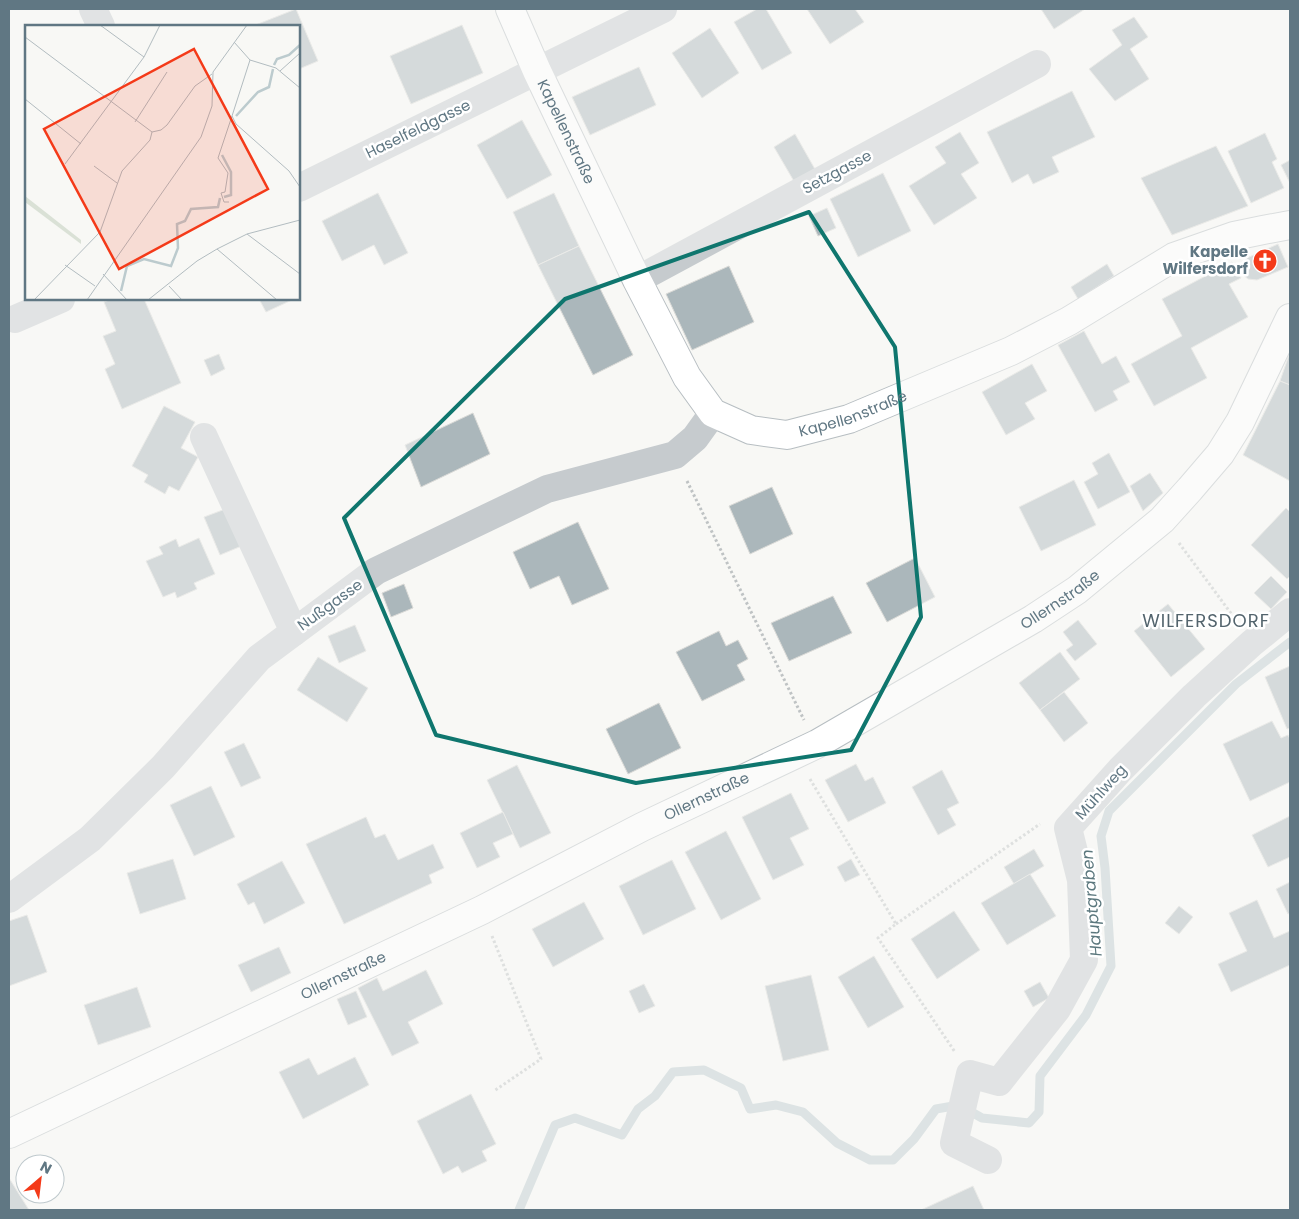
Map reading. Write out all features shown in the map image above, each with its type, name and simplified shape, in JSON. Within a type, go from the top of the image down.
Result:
[{"type":"street","points":[[93,9],[101,25]]},
{"type":"street","name":"Kapellenstraße","points":[[510,9],[637,280],[687,377],[714,413],[751,430],[787,435],[849,419],[1011,351],[1069,321],[1174,257],[1234,236],[1290,226]]},
{"type":"street","name":"Haselfeldgasse","points":[[300,188],[663,9]]},
{"type":"street","name":"Setzgasse","points":[[637,280],[1037,64]]},
{"type":"street","points":[[15,319],[58,300]]},
{"type":"street","name":"Ollernstraße","points":[[9,1134],[482,910],[642,827],[806,749],[1032,620],[1077,590],[1162,520],[1190,490],[1220,454],[1240,422],[1290,318]]},
{"type":"street","name":"Nußgasse","points":[[9,899],[90,840],[163,767],[259,658],[376,571],[547,489],[675,455],[694,438],[714,413]]},
{"type":"street","points":[[204,437],[294,632]]},
{"type":"street","name":"Mühlweg","points":[[968,1081],[999,1082],[1057,1008],[1084,960],[1081,880],[1068,828],[1120,770],[1194,696],[1252,643],[1290,612]]},
{"type":"street","points":[[968,1081],[954,1143],[988,1160]]},
{"type":"path","points":[[691,491],[806,749],[896,924]]},
{"type":"path","points":[[1162,520],[1252,643]]},
{"type":"path","points":[[968,1081],[878,938],[1039,824],[1068,828]]},
{"type":"path","points":[[482,910],[541,1059],[494,1091]]},
{"type":"highlighted area","points":[[809,212],[895,347],[921,617],[851,750],[636,783],[436,735],[344,518],[565,299]]},
{"type":"building","points":[[296,9],[318,61],[300,69],[300,25],[256,25]]},
{"type":"building","points":[[757,9],[766,9],[792,53],[762,70],[734,22]]},
{"type":"building","points":[[807,9],[855,9],[864,22],[830,44]]},
{"type":"building","points":[[1041,9],[1085,9],[1054,29]]},
{"type":"building","points":[[1134,17],[1148,37],[1130,49],[1149,79],[1115,101],[1089,69],[1122,45],[1112,30]]},
{"type":"building","points":[[462,25],[483,73],[411,104],[390,56]]},
{"type":"building","points":[[710,28],[739,73],[702,98],[672,53]]},
{"type":"building","points":[[639,67],[656,105],[590,135],[572,97]]},
{"type":"building","points":[[1072,91],[1095,137],[1052,157],[1059,172],[1033,184],[1028,174],[1012,183],[987,132]]},
{"type":"building","points":[[522,120],[552,175],[507,199],[477,145]]},
{"type":"building","points":[[960,132],[979,163],[961,174],[977,198],[934,225],[909,186],[946,163],[935,147]]},
{"type":"building","points":[[1265,133],[1277,159],[1272,162],[1284,188],[1251,203],[1228,151]]},
{"type":"building","points":[[795,134],[816,171],[795,183],[774,147]]},
{"type":"building","points":[[1216,146],[1248,206],[1172,235],[1141,178]]},
{"type":"building","points":[[1290,160],[1290,183],[1281,165]]},
{"type":"building","points":[[883,173],[911,231],[858,257],[830,199]]},
{"type":"building","points":[[378,193],[408,253],[384,265],[374,245],[342,261],[322,221]]},
{"type":"building","points":[[554,193],[579,246],[538,265],[513,212]]},
{"type":"building","points":[[827,208],[836,228],[818,236],[809,216]]},
{"type":"building","name":"Kapelle Wilfersdorf","points":[[1278,244],[1288,267],[1257,280],[1248,279],[1241,273],[1242,265],[1247,258]]},
{"type":"building","points":[[579,246],[633,355],[593,375],[538,265]]},
{"type":"building","points":[[1232,262],[1241,278],[1229,284],[1248,317],[1191,348],[1207,378],[1154,406],[1131,364],[1182,336],[1162,299]]},
{"type":"building","points":[[1107,264],[1114,276],[1078,299],[1071,287]]},
{"type":"building","points":[[729,266],[754,322],[692,350],[666,294]]},
{"type":"building","points":[[109,300],[144,300],[181,383],[122,409],[105,369],[115,364],[103,336],[116,331],[104,302]]},
{"type":"building","points":[[260,300],[292,300],[266,312]]},
{"type":"building","points":[[1084,331],[1102,364],[1116,356],[1130,382],[1113,391],[1118,400],[1095,412],[1058,345]]},
{"type":"building","points":[[1290,352],[1290,385],[1280,381]]},
{"type":"building","points":[[219,354],[225,369],[211,376],[204,360]]},
{"type":"building","points":[[1032,364],[1047,391],[1025,403],[1035,419],[1006,435],[982,392]]},
{"type":"building","points":[[1280,381],[1290,385],[1290,481],[1243,455]]},
{"type":"building","points":[[164,406],[195,422],[181,448],[198,457],[179,491],[169,486],[165,494],[144,482],[148,475],[132,466]]},
{"type":"building","points":[[473,413],[490,454],[421,487],[405,445]]},
{"type":"building","points":[[1109,453],[1130,492],[1098,509],[1084,482],[1098,474],[1092,463]]},
{"type":"building","points":[[1150,473],[1163,493],[1143,511],[1130,486]]},
{"type":"building","points":[[1074,480],[1096,525],[1041,551],[1019,507]]},
{"type":"building","points":[[772,487],[793,534],[750,554],[729,506]]},
{"type":"building","points":[[228,508],[244,545],[220,555],[204,517]]},
{"type":"building","points":[[1286,508],[1290,512],[1290,576],[1287,579],[1251,545]]},
{"type":"building","points":[[578,522],[609,589],[572,605],[559,576],[530,589],[513,552]]},
{"type":"building","points":[[199,538],[215,574],[194,583],[197,589],[177,598],[175,592],[163,597],[146,561],[163,554],[159,547],[176,539],[179,547]]},
{"type":"building","points":[[915,558],[935,597],[887,622],[866,583]]},
{"type":"building","points":[[1271,576],[1287,592],[1271,609],[1254,593]]},
{"type":"building","points":[[404,584],[413,608],[391,617],[382,593]]},
{"type":"building","points":[[833,596],[852,633],[789,661],[771,623]]},
{"type":"building","points":[[1168,604],[1205,649],[1171,677],[1134,631]]},
{"type":"building","points":[[1078,620],[1097,644],[1075,661],[1066,650],[1073,645],[1063,632]]},
{"type":"building","points":[[355,625],[366,651],[339,663],[328,636]]},
{"type":"building","points":[[719,631],[726,646],[738,640],[748,659],[737,665],[745,680],[702,701],[676,652]]},
{"type":"building","points":[[1060,652],[1080,679],[1040,710],[1019,683]]},
{"type":"building","points":[[318,657],[368,688],[347,722],[297,690]]},
{"type":"building","points":[[1290,666],[1290,728],[1287,729],[1265,677]]},
{"type":"building","points":[[1064,692],[1088,723],[1064,742],[1040,710]]},
{"type":"building","points":[[659,703],[681,748],[628,774],[606,729]]},
{"type":"building","points":[[1272,721],[1281,738],[1288,735],[1290,739],[1290,782],[1250,801],[1223,744]]},
{"type":"building","points":[[244,743],[261,778],[241,787],[224,752]]},
{"type":"building","points":[[856,764],[865,781],[873,777],[886,803],[848,822],[825,780]]},
{"type":"building","points":[[517,765],[551,833],[520,848],[487,780]]},
{"type":"building","points":[[942,770],[959,803],[947,809],[956,825],[938,835],[912,787]]},
{"type":"building","points":[[211,786],[235,837],[194,856],[170,805]]},
{"type":"building","points":[[791,793],[809,829],[790,838],[804,865],[773,880],[742,817]]},
{"type":"building","points":[[503,812],[513,834],[493,843],[500,857],[477,868],[460,833]]},
{"type":"building","points":[[1290,816],[1290,857],[1268,867],[1252,835]]},
{"type":"building","points":[[366,817],[375,838],[385,834],[398,860],[433,844],[444,868],[429,875],[432,883],[344,924],[306,844]]},
{"type":"building","points":[[726,831],[761,899],[721,920],[685,852]]},
{"type":"building","points":[[1034,849],[1044,866],[1014,884],[1004,867]]},
{"type":"building","points":[[173,859],[186,899],[140,914],[127,873]]},
{"type":"building","points":[[851,859],[860,875],[845,882],[837,867]]},
{"type":"building","points":[[672,860],[696,909],[643,935],[619,886]]},
{"type":"building","points":[[282,861],[305,903],[264,924],[254,902],[248,905],[237,884]]},
{"type":"building","points":[[1030,874],[1056,916],[1007,945],[981,903]]},
{"type":"building","points":[[1290,882],[1290,913],[1288,914],[1276,889]]},
{"type":"building","points":[[1257,900],[1274,938],[1290,931],[1290,965],[1231,992],[1218,964],[1247,951],[1229,913]]},
{"type":"building","points":[[584,902],[604,939],[553,967],[532,929]]},
{"type":"building","points":[[1179,906],[1193,917],[1179,934],[1165,923]]},
{"type":"building","points":[[954,911],[980,950],[937,979],[911,939]]},
{"type":"building","points":[[27,915],[47,972],[9,986],[9,921]]},
{"type":"building","points":[[279,947],[291,973],[251,992],[238,965]]},
{"type":"building","points":[[874,956],[904,1007],[868,1028],[838,977]]},
{"type":"building","points":[[426,970],[443,1004],[408,1022],[419,1043],[392,1056],[358,988],[377,978],[383,991]]},
{"type":"building","points":[[811,975],[829,1050],[783,1061],[765,986]]},
{"type":"building","points":[[1040,982],[1049,998],[1033,1007],[1024,991]]},
{"type":"building","points":[[644,984],[655,1006],[639,1013],[629,991]]},
{"type":"building","points":[[137,987],[151,1027],[98,1045],[84,1005]]},
{"type":"building","points":[[356,991],[367,1017],[348,1025],[337,999]]},
{"type":"building","points":[[355,1057],[369,1085],[303,1119],[279,1072],[309,1058],[318,1075]]},
{"type":"building","points":[[471,1094],[496,1144],[482,1151],[487,1161],[462,1173],[458,1166],[443,1174],[417,1121]]},
{"type":"building","points":[[9,1178],[15,1188],[15,1204],[25,1204],[29,1210],[9,1210]]},
{"type":"building","points":[[973,1186],[984,1210],[921,1210]]},
{"type":"waterway","name":"Hauptgraben","points":[[519,1210],[555,1125],[575,1118],[622,1135],[638,1109],[655,1096],[673,1072],[704,1070],[741,1088],[750,1109],[776,1105],[803,1112],[837,1143],[870,1160],[893,1160],[914,1139],[936,1109],[959,1105],[982,1118],[1029,1123],[1039,1112],[1040,1076],[1086,1015],[1111,966],[1105,868],[1101,836],[1109,811],[1236,684],[1290,642]]},
{"type":"place","name":"Kapelle Wilfersdorf","points":[[1265,261]]},
{"type":"district","name":"WILFERSDORF","points":[[1206,621]]}]
